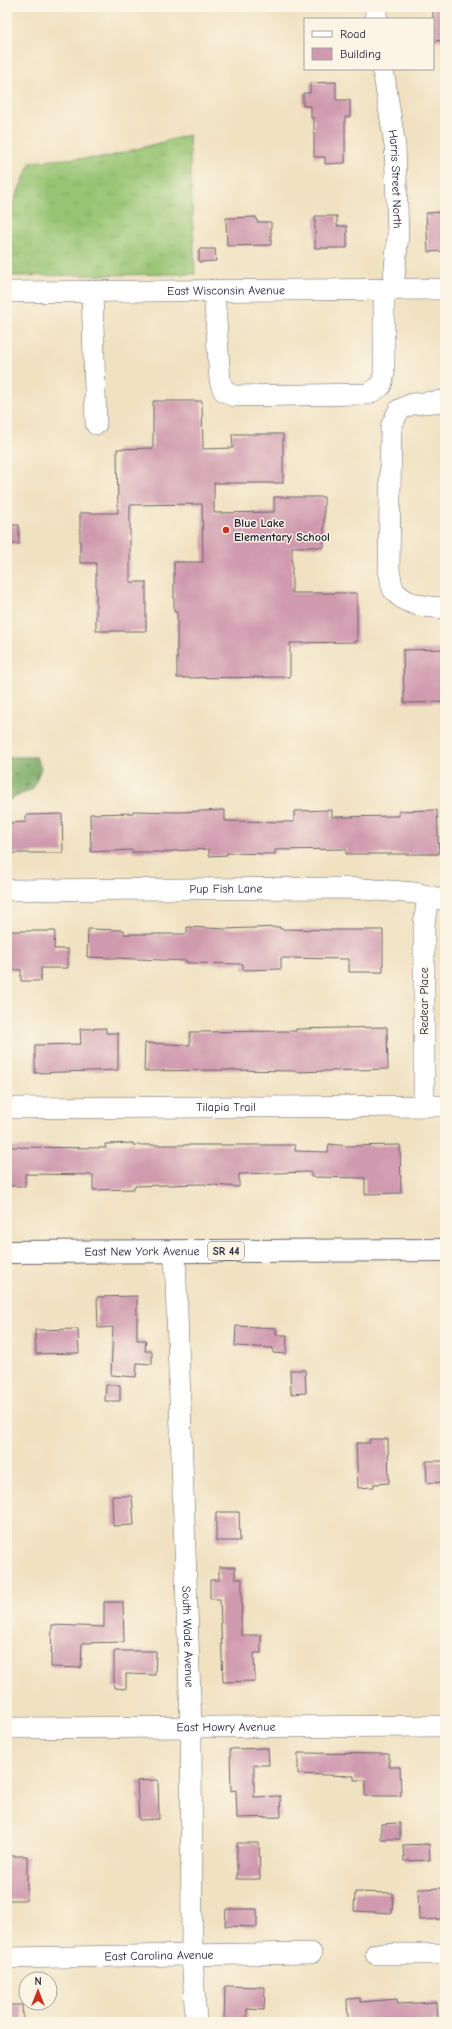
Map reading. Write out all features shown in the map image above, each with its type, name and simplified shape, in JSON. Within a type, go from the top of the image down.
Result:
[{"type":"main road","name":"East New York Avenue","points":[[7,1252],[445,1250]]},
{"type":"street","points":[[375,7],[377,18]]},
{"type":"street","name":"Harris Street North","points":[[214,290],[220,381],[224,391],[234,396],[368,394],[381,386],[384,374],[388,289],[398,235],[395,146],[383,70]]},
{"type":"street","name":"East Wisconsin Avenue","points":[[7,292],[445,289]]},
{"type":"street","points":[[92,291],[96,424]]},
{"type":"street","points":[[445,402],[412,404],[399,410],[391,427],[390,571],[393,589],[403,598],[425,607],[445,608]]},
{"type":"street","name":"Pup Fish Lane","points":[[7,890],[349,888],[415,893],[436,898]]},
{"type":"street","name":"Redear Place","points":[[424,1105],[424,925],[436,898]]},
{"type":"street","name":"Tilapia Trail","points":[[7,1108],[445,1106]]},
{"type":"street","name":"South Wade Avenue","points":[[175,1252],[191,1727],[192,1955],[196,2022]]},
{"type":"street","name":"East Howry Avenue","points":[[7,1728],[445,1726]]},
{"type":"street","name":"East Carolina Avenue","points":[[7,1958],[311,1953]]},
{"type":"street","points":[[376,1954],[445,1954]]},
{"type":"green space","points":[[189,135],[195,274],[7,276],[7,217],[31,162],[103,158]]},
{"type":"green space","points":[[7,757],[36,757],[41,768],[33,789],[7,801]]},
{"type":"building","points":[[445,7],[445,40],[434,41],[433,8]]},
{"type":"building","points":[[336,82],[336,100],[350,100],[350,117],[345,117],[345,163],[325,164],[325,157],[314,157],[314,118],[311,118],[311,106],[303,106],[303,93],[310,93],[310,83]]},
{"type":"building","points":[[445,212],[445,251],[428,252],[426,213]]},
{"type":"building","points":[[315,216],[337,216],[337,226],[347,226],[347,248],[315,248]]},
{"type":"building","points":[[256,217],[257,222],[271,222],[271,245],[227,246],[226,218]]},
{"type":"building","points":[[199,249],[215,249],[216,261],[199,262]]},
{"type":"building","points":[[153,401],[202,401],[203,449],[233,448],[232,434],[283,434],[283,483],[214,483],[214,513],[274,512],[274,497],[324,497],[324,547],[292,547],[292,593],[357,593],[357,642],[290,643],[290,677],[177,678],[177,612],[174,612],[174,562],[203,562],[202,504],[130,505],[130,582],[146,582],[146,631],[96,631],[96,563],[80,563],[80,513],[118,513],[117,449],[153,448]]},
{"type":"building","points":[[7,525],[19,525],[19,544],[7,544]]},
{"type":"building","points":[[445,649],[445,702],[404,703],[403,650]]},
{"type":"building","points":[[225,810],[225,821],[294,822],[294,811],[332,810],[332,817],[399,816],[399,811],[437,810],[439,854],[346,854],[346,849],[275,850],[275,854],[227,853],[227,855],[209,856],[209,849],[171,852],[132,852],[132,850],[91,852],[90,814],[133,813],[133,811],[179,812]]},
{"type":"building","points":[[62,814],[63,853],[7,853],[7,823],[26,822],[26,815]]},
{"type":"building","points":[[187,927],[226,929],[280,927],[280,929],[383,930],[383,972],[349,972],[349,959],[281,958],[281,969],[243,970],[243,964],[187,963],[187,961],[87,957],[88,929],[124,930],[124,934],[187,934]]},
{"type":"building","points":[[7,931],[55,931],[54,949],[68,949],[68,968],[41,968],[41,981],[21,981],[21,970],[7,970]]},
{"type":"building","points":[[387,1027],[388,1069],[296,1072],[228,1070],[144,1071],[145,1043],[190,1045],[190,1032],[296,1031],[296,1029]]},
{"type":"building","points":[[106,1028],[106,1033],[118,1033],[118,1070],[35,1073],[35,1045],[81,1044],[80,1029]]},
{"type":"building","points":[[133,1143],[133,1145],[295,1145],[295,1151],[328,1152],[329,1144],[347,1146],[400,1145],[401,1193],[365,1194],[365,1178],[311,1177],[311,1172],[239,1174],[239,1187],[201,1184],[134,1186],[134,1189],[93,1190],[93,1175],[25,1174],[25,1186],[7,1186],[7,1147],[106,1148],[105,1144]]},
{"type":"building","points":[[137,1296],[137,1340],[146,1340],[145,1351],[152,1351],[152,1364],[137,1363],[136,1377],[111,1375],[113,1327],[98,1328],[97,1297]]},
{"type":"building","points":[[236,1326],[276,1328],[276,1335],[287,1335],[286,1354],[273,1353],[273,1348],[235,1346]]},
{"type":"building","points":[[78,1329],[79,1353],[36,1354],[35,1330]]},
{"type":"building","points":[[290,1370],[305,1370],[306,1393],[291,1394]]},
{"type":"building","points":[[106,1385],[120,1385],[120,1401],[105,1401]]},
{"type":"building","points":[[369,1439],[388,1439],[389,1483],[374,1484],[374,1487],[358,1488],[356,1443],[370,1443]]},
{"type":"building","points":[[426,1461],[445,1461],[445,1482],[427,1483]]},
{"type":"building","points":[[112,1496],[132,1496],[134,1525],[113,1526]]},
{"type":"building","points":[[216,1512],[239,1512],[240,1541],[216,1541]]},
{"type":"building","points":[[219,1567],[235,1567],[235,1579],[242,1579],[241,1635],[261,1635],[261,1653],[254,1653],[255,1681],[223,1682],[220,1599],[210,1599],[210,1580],[219,1580]]},
{"type":"building","points":[[104,1602],[123,1602],[124,1642],[82,1643],[81,1668],[51,1667],[52,1625],[104,1627]]},
{"type":"building","points":[[114,1651],[156,1651],[155,1675],[126,1674],[126,1689],[114,1688]]},
{"type":"building","points":[[268,1748],[269,1765],[254,1765],[254,1797],[280,1796],[281,1817],[237,1818],[236,1790],[231,1791],[230,1749]]},
{"type":"building","points":[[298,1753],[389,1754],[389,1767],[400,1767],[401,1796],[365,1796],[365,1780],[354,1780],[354,1776],[298,1774]]},
{"type":"building","points":[[158,1780],[159,1819],[139,1820],[137,1781]]},
{"type":"building","points":[[400,1823],[400,1839],[381,1839],[381,1824]]},
{"type":"building","points":[[237,1843],[259,1843],[260,1879],[237,1879]]},
{"type":"building","points":[[429,1844],[430,1860],[404,1861],[403,1845]]},
{"type":"building","points":[[7,1856],[27,1856],[27,1900],[7,1900]]},
{"type":"building","points":[[445,1888],[445,1919],[419,1920],[418,1889]]},
{"type":"building","points":[[355,1892],[393,1893],[392,1913],[354,1911]]},
{"type":"building","points":[[226,1909],[257,1909],[257,1927],[225,1926]]},
{"type":"building","points":[[225,1986],[265,1987],[264,2010],[247,2009],[247,2022],[224,2022]]},
{"type":"building","points":[[360,1998],[360,2002],[397,1999],[398,2004],[437,2002],[438,2022],[348,2022],[347,1999]]},
{"type":"building","points":[[7,2005],[18,2005],[18,2011],[22,2011],[23,2022],[7,2022]]},
{"type":"place","name":"Blue Lake Elementary School","points":[[226,530]]}]
